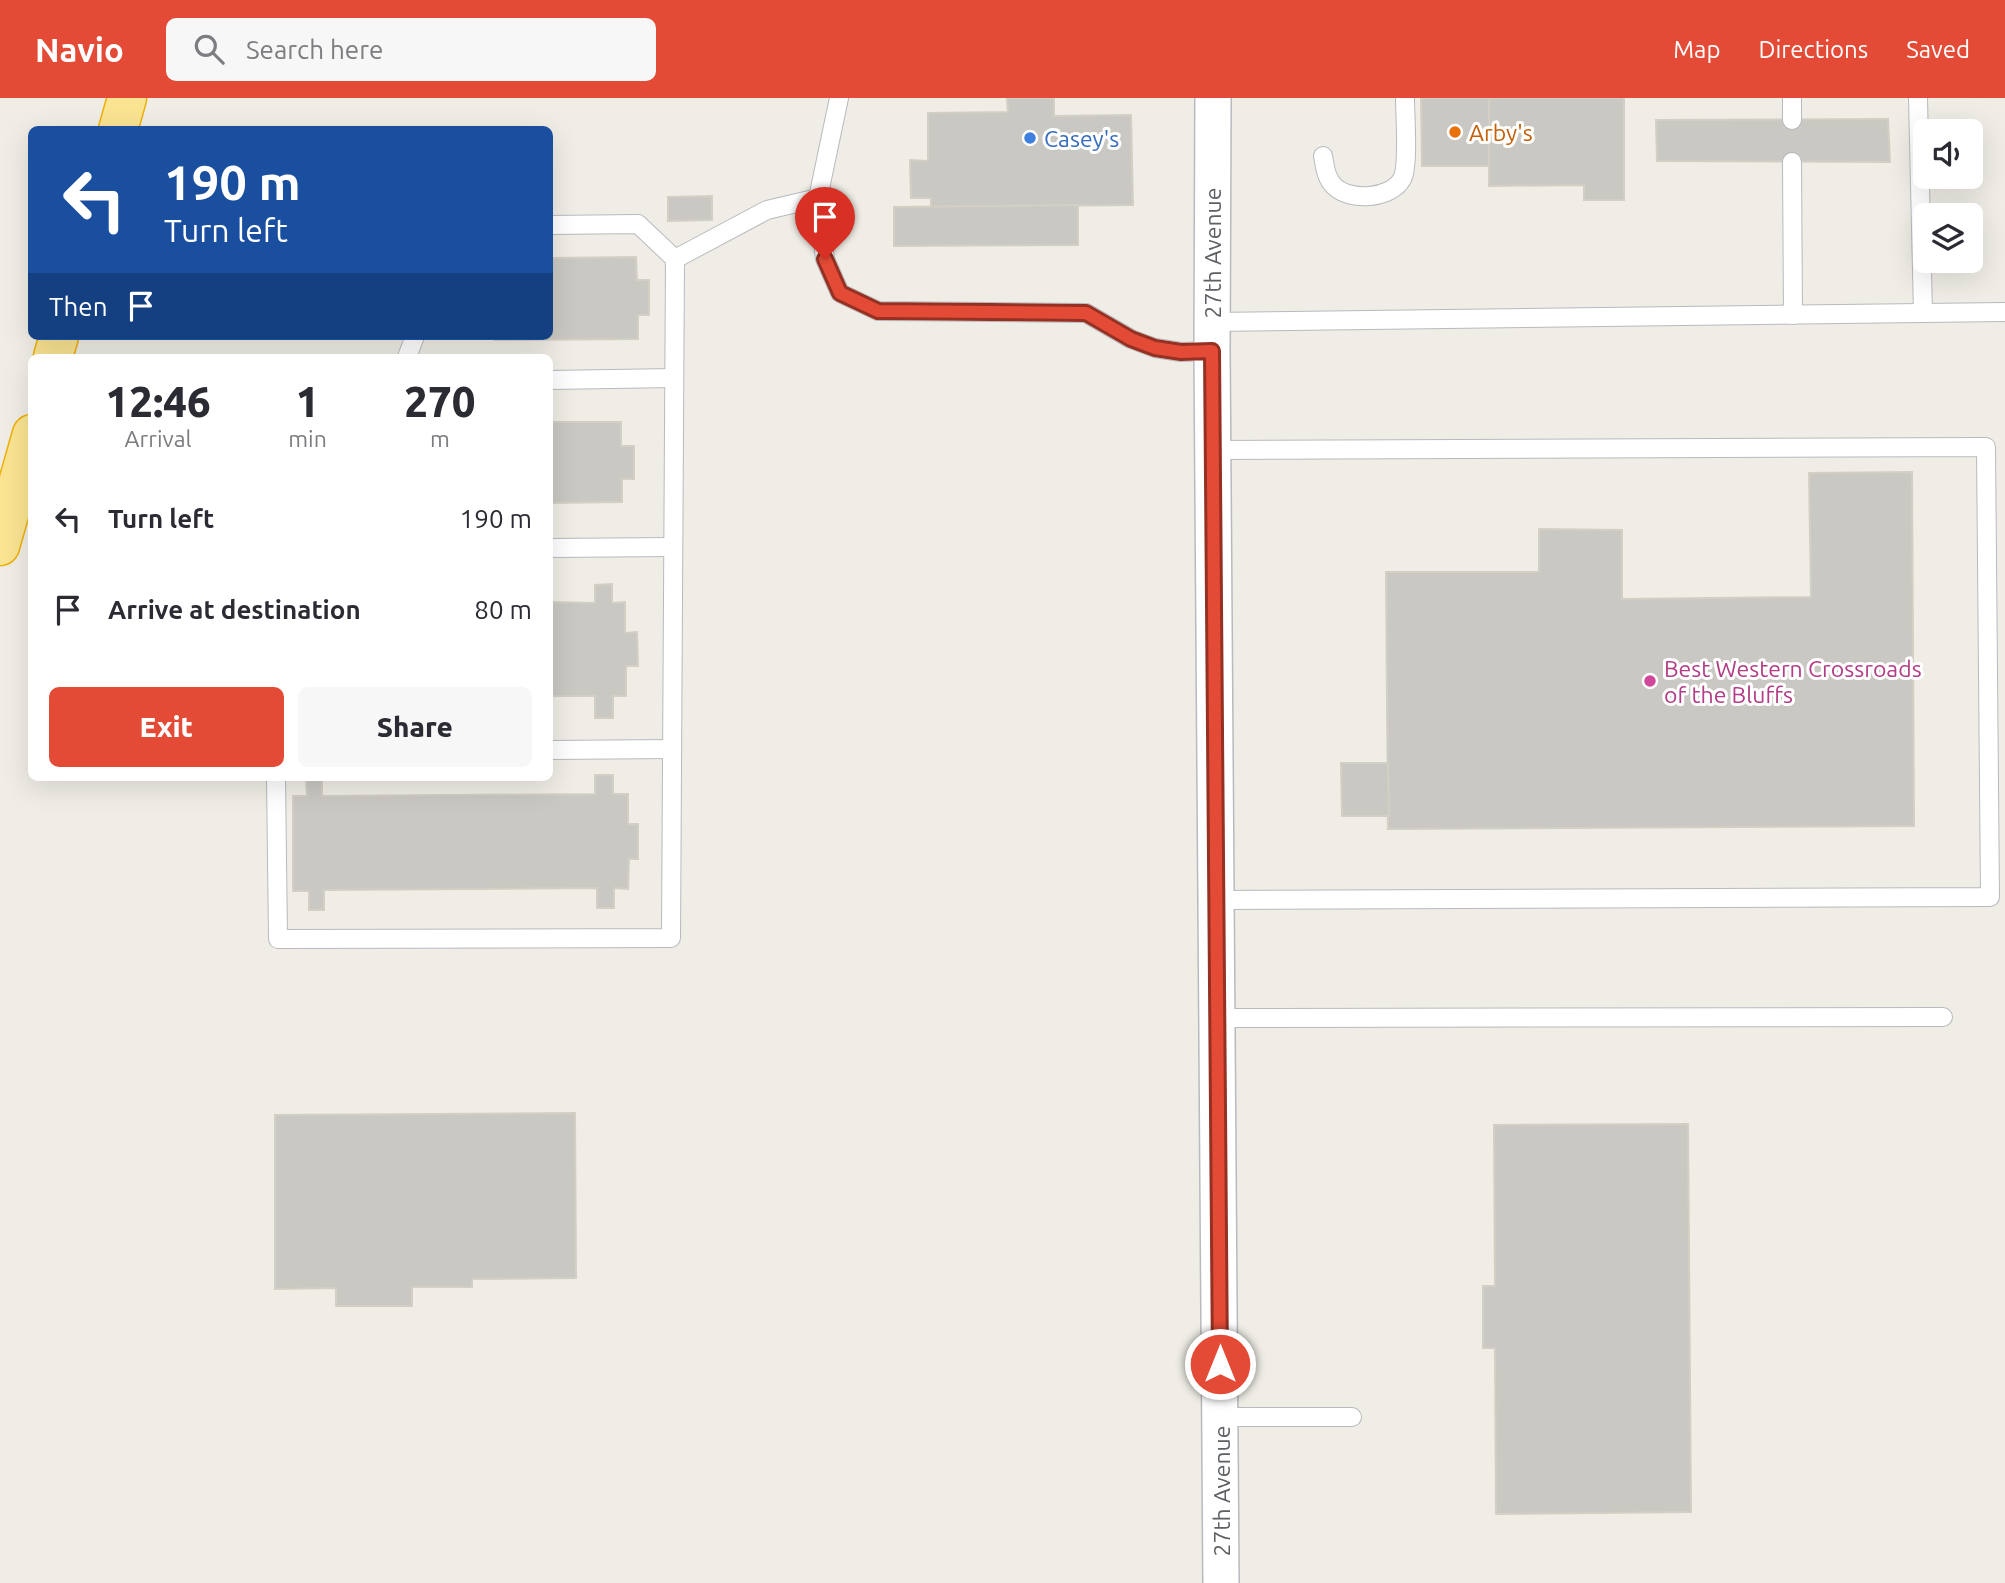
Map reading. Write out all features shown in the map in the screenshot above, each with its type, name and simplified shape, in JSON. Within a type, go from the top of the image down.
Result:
[{"type":"highway","points":[[119,126],[127,98]]},
{"type":"highway","points":[[0,546],[28,448]]},
{"type":"street","name":"27th Avenue","points":[[1213,98],[1212,336],[1221,1583]]},
{"type":"lane","points":[[839,98],[817,198],[825,259],[840,293],[878,311],[1086,313],[1131,339],[1155,348],[1181,352],[1212,336],[1793,315],[2005,312]]},
{"type":"lane","points":[[1323,156],[1326,176],[1335,188],[1348,195],[1382,194],[1396,188],[1404,177],[1405,98]]},
{"type":"lane","points":[[1792,98],[1792,120]]},
{"type":"lane","points":[[1918,98],[1923,313]]},
{"type":"lane","points":[[1792,162],[1793,315]]},
{"type":"lane","points":[[675,259],[767,210],[817,198]]},
{"type":"lane","points":[[276,781],[278,939],[671,938],[675,259],[638,224],[553,225]]},
{"type":"lane","points":[[553,380],[674,378]]},
{"type":"lane","points":[[1213,450],[1986,447],[1990,897],[1217,900]]},
{"type":"lane","points":[[553,548],[673,547]]},
{"type":"lane","points":[[553,750],[672,749]]},
{"type":"lane","points":[[1217,1018],[1943,1017]]},
{"type":"lane","points":[[1220,1417],[1352,1417]]},
{"type":"building","name":"Casey's","points":[[1007,98],[1054,98],[1054,116],[1131,115],[1133,205],[931,207],[931,198],[911,198],[910,160],[928,161],[928,113],[1008,112]]},
{"type":"building","name":"Arby's","points":[[1421,98],[1489,98],[1489,166],[1422,166]]},
{"type":"building","points":[[1489,98],[1624,98],[1624,200],[1584,200],[1584,185],[1489,186]]},
{"type":"building","points":[[1888,119],[1890,162],[1657,161],[1656,120]]},
{"type":"building","points":[[712,196],[712,220],[668,221],[668,197]]},
{"type":"building","points":[[1078,205],[1078,245],[894,246],[894,207]]},
{"type":"building","points":[[636,257],[637,280],[649,280],[649,315],[638,315],[638,339],[553,340],[553,258]]},
{"type":"building","points":[[553,422],[621,422],[621,446],[634,446],[634,479],[622,479],[622,502],[553,503]]},
{"type":"building","name":"Best Western Crossroads of the Bluffs","points":[[1912,472],[1914,826],[1388,829],[1386,572],[1539,572],[1539,529],[1622,530],[1622,599],[1811,597],[1809,473]]},
{"type":"building","points":[[612,584],[612,603],[625,602],[625,633],[637,632],[638,666],[626,666],[626,696],[613,696],[613,718],[595,718],[595,696],[553,696],[553,602],[595,603],[595,585]]},
{"type":"building","points":[[1341,763],[1388,763],[1389,816],[1342,816]]},
{"type":"building","points":[[595,775],[613,775],[613,794],[628,794],[628,824],[638,824],[638,859],[629,859],[628,889],[614,888],[614,908],[597,908],[597,888],[324,890],[324,910],[309,910],[309,891],[293,891],[293,796],[307,796],[306,781],[322,781],[322,796],[595,794]]},
{"type":"building","points":[[575,1113],[576,1278],[472,1279],[472,1287],[412,1287],[412,1306],[336,1306],[336,1288],[275,1289],[275,1115]]},
{"type":"building","points":[[1688,1124],[1691,1512],[1496,1514],[1495,1348],[1483,1348],[1483,1286],[1495,1286],[1494,1125]]},
{"type":"place","name":"Arby's","points":[[1455,132]]},
{"type":"place","name":"Casey's","points":[[1030,138]]},
{"type":"place","name":"Best Western Crossroads of the Bluffs","points":[[1650,681]]},
{"type":"route","points":[[825,259],[840,293],[878,311],[1086,313],[1131,339],[1155,348],[1181,352],[1212,351],[1220,1364]]}]
